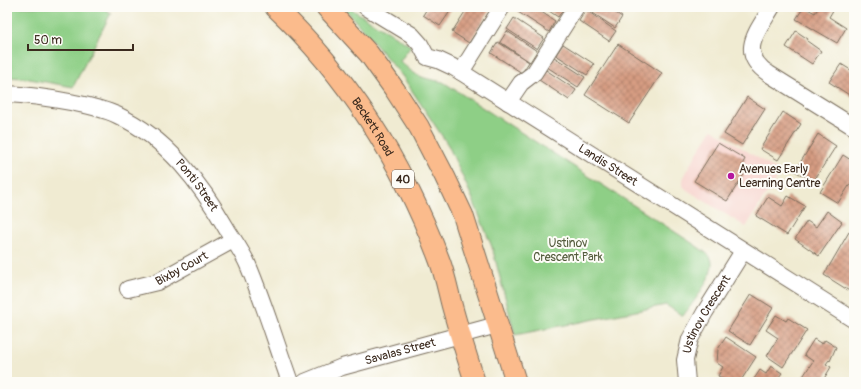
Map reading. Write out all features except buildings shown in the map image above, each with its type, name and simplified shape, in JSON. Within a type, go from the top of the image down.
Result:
[{"type":"main road","name":"Beckett Road","points":[[275,7],[292,15],[349,90],[379,134],[417,207],[440,260],[460,335],[475,382]]},
{"type":"main road","points":[[326,7],[369,54],[395,90],[419,127],[445,177],[463,215],[516,382]]},
{"type":"street","name":"Landis Street","points":[[366,7],[412,35],[420,44],[427,57],[445,62],[854,320]]},
{"type":"street","points":[[461,72],[502,7]]},
{"type":"street","points":[[508,102],[521,83],[534,73],[576,7]]},
{"type":"street","points":[[772,7],[752,41],[752,52],[756,63],[769,74],[854,127]]},
{"type":"street","name":"Ponti Street","points":[[7,94],[31,95],[88,106],[116,114],[162,144],[186,169],[217,212],[247,264],[290,382]]},
{"type":"street","name":"Bixby Court","points":[[128,289],[157,282],[233,240]]},
{"type":"street","name":"Ustinov Crescent","points":[[687,382],[685,374],[685,360],[690,339],[743,251]]},
{"type":"street","name":"Savalas Street","points":[[305,382],[342,367],[497,325]]},
{"type":"shaded area","name":"Avenues Early Learning Centre","points":[[712,129],[780,172],[746,227],[683,186],[685,173]]},
{"type":"green space","points":[[7,7],[101,7],[111,13],[73,87],[24,78],[7,77]]},
{"type":"green space","name":"Ustinov Crescent Park","points":[[348,7],[411,46],[400,61],[415,74],[424,78],[443,82],[688,240],[708,255],[712,263],[708,278],[698,296],[683,316],[666,305],[515,335],[492,247],[471,195],[448,145],[403,77],[346,10]]},
{"type":"place","name":"Avenues Early Learning Centre","points":[[731,176]]}]
